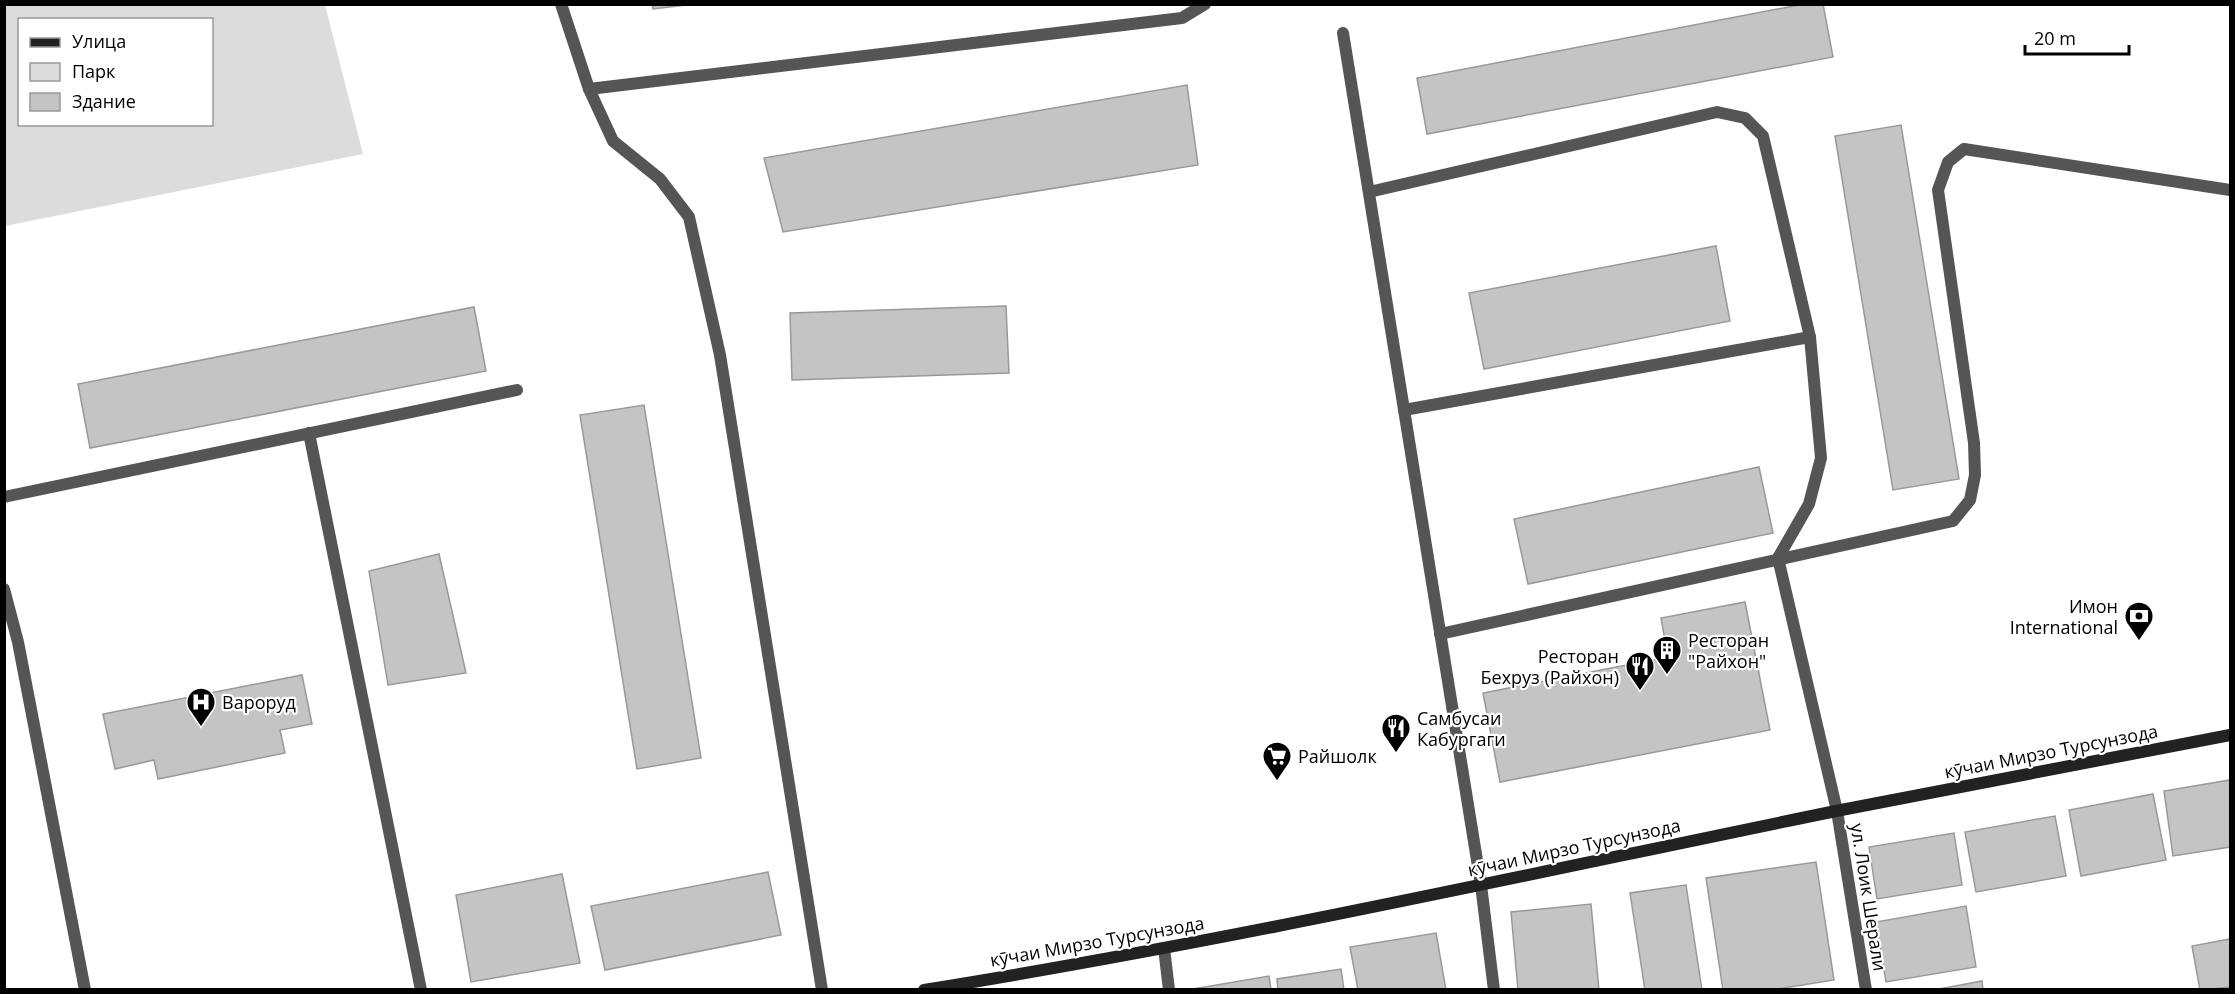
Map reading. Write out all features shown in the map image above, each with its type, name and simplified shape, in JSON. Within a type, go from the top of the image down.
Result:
[{"type":"main road","name":"кӯчаи Мирзо Турсунзода","points":[[924,990],[1061,968],[1164,948],[1837,811],[2230,735]]},
{"type":"street","points":[[561,4],[589,89],[613,141],[660,179],[689,217],[720,355],[822,990]]},
{"type":"street","points":[[589,89],[1182,18],[1205,4]]},
{"type":"street","points":[[1343,33],[1481,885],[1494,990]]},
{"type":"street","points":[[1369,192],[1717,112],[1745,118],[1763,136],[1810,336],[1821,458],[1809,504],[1778,558]]},
{"type":"street","points":[[1440,634],[1953,521],[1970,500],[1976,475],[1974,443],[1938,190],[1948,162],[1964,149],[2230,190]]},
{"type":"street","points":[[1404,410],[1810,336]]},
{"type":"street","points":[[4,497],[517,390]]},
{"type":"street","points":[[309,433],[421,990]]},
{"type":"street","name":"ул. Лоик Шерали","points":[[1778,558],[1837,811],[1866,990]]},
{"type":"street","points":[[4,589],[18,642],[85,990]]},
{"type":"street","points":[[1164,948],[1169,990]]},
{"type":"green space","points":[[5,4],[325,5],[363,154],[5,226]]},
{"type":"building","points":[[652,4],[695,4],[653,9]]},
{"type":"building","points":[[1804,4],[1823,4],[1833,57],[1427,134],[1417,78]]},
{"type":"building","points":[[1187,85],[1198,165],[783,232],[764,158]]},
{"type":"building","points":[[1901,125],[1959,479],[1893,490],[1835,136]]},
{"type":"building","points":[[1716,246],[1730,321],[1484,369],[1469,293]]},
{"type":"building","points":[[1006,306],[1009,373],[792,380],[790,313]]},
{"type":"building","points":[[474,307],[486,371],[90,448],[78,384]]},
{"type":"building","points":[[644,405],[701,758],[637,769],[580,415]]},
{"type":"building","points":[[1759,467],[1773,533],[1528,584],[1514,519]]},
{"type":"building","points":[[439,554],[466,673],[388,685],[369,571]]},
{"type":"building","name":"Ресторан \"Райхон\"","points":[[1745,602],[1770,730],[1500,782],[1483,693],[1668,657],[1661,618]]},
{"type":"building","name":"Вароруд","points":[[302,675],[312,724],[280,730],[285,753],[158,779],[154,760],[115,769],[103,714]]},
{"type":"building","points":[[2230,780],[2230,847],[2173,856],[2164,791]]},
{"type":"building","points":[[2153,794],[2166,860],[2081,876],[2069,810]]},
{"type":"building","points":[[2055,816],[2066,876],[1976,892],[1965,832]]},
{"type":"building","points":[[1954,833],[1962,885],[1877,899],[1869,847]]},
{"type":"building","points":[[1816,862],[1834,980],[1772,990],[1723,990],[1706,878]]},
{"type":"building","points":[[768,872],[781,935],[605,970],[591,906]]},
{"type":"building","points":[[562,874],[580,963],[471,982],[456,895]]},
{"type":"building","points":[[1686,885],[1702,990],[1645,990],[1630,893]]},
{"type":"building","points":[[1591,904],[1599,990],[1518,990],[1511,912]]},
{"type":"building","points":[[1966,906],[1976,967],[1886,982],[1876,922]]},
{"type":"building","points":[[1436,933],[1446,990],[1358,990],[1350,947]]},
{"type":"building","points":[[2230,939],[2230,987],[2200,990],[2192,946]]},
{"type":"building","points":[[1341,969],[1344,990],[1278,990],[1277,979]]},
{"type":"building","points":[[1269,976],[1271,990],[1187,990]]},
{"type":"building","points":[[1982,981],[1983,990],[1934,990]]},
{"type":"place","name":"Имон International","points":[[2139,642]]},
{"type":"place","name":"Ресторан \"Райхон\"","points":[[1667,676]]},
{"type":"place","name":"Ресторан Бехруз (Райхон)","points":[[1640,692]]},
{"type":"place","name":"Вароруд","points":[[201,728]]},
{"type":"place","name":"Самбусаи Кабургаги","points":[[1396,754]]},
{"type":"place","name":"Райшолк","points":[[1277,782]]}]
